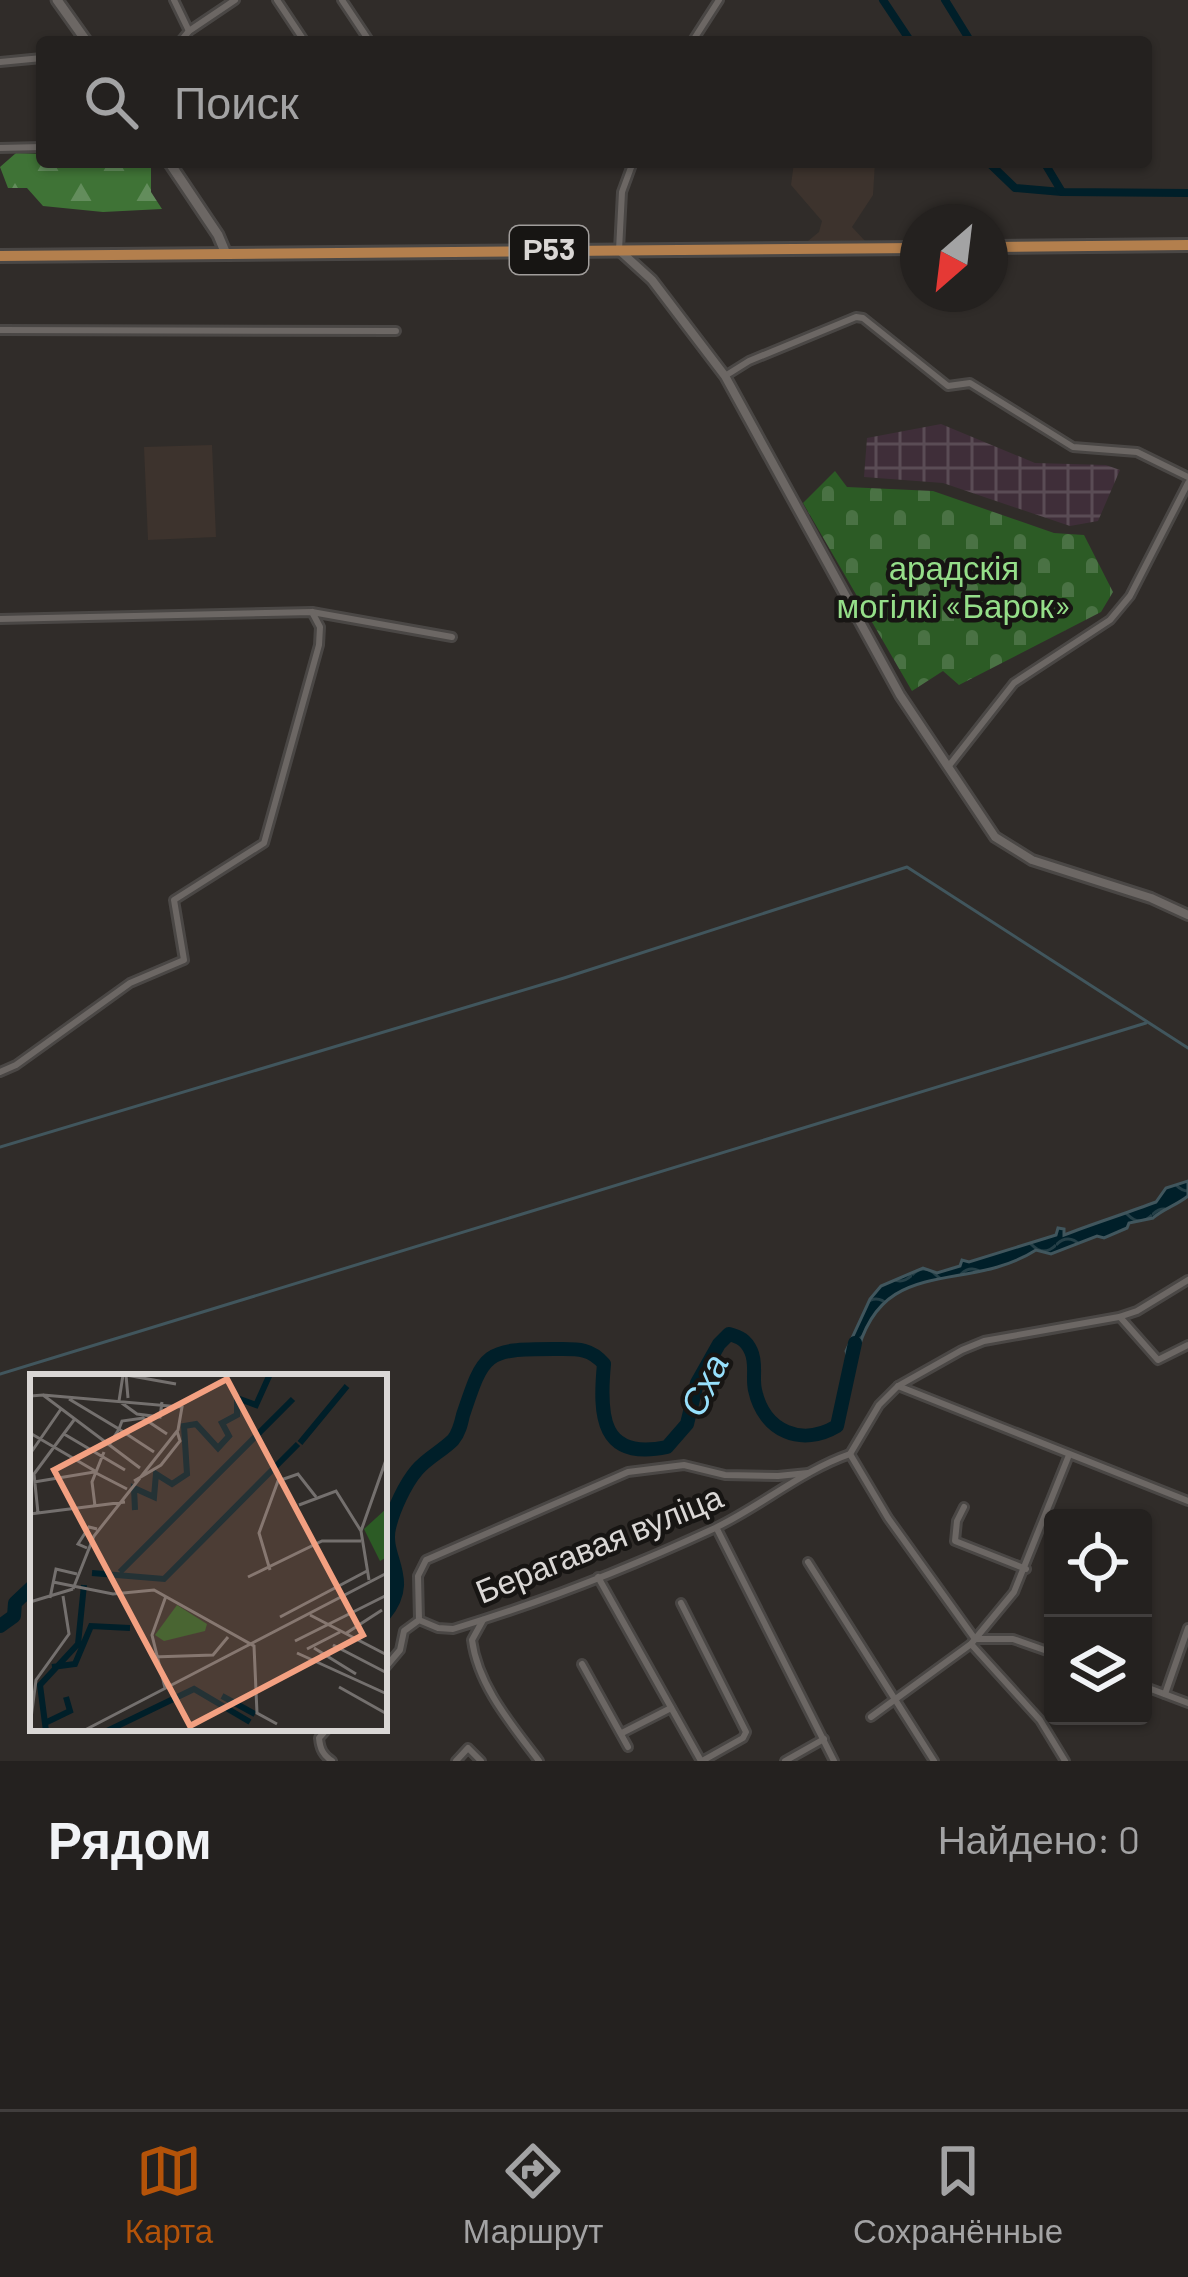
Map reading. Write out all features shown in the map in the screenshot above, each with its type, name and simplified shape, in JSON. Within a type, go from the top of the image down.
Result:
[{"type":"main road","points":[[57,0],[83,36]]},
{"type":"main road","points":[[173,168],[226,254]]},
{"type":"main road","points":[[1008,247],[1188,245]]},
{"type":"main road","name":"Р53","points":[[0,256],[900,248]]},
{"type":"street","points":[[174,0],[189,31]]},
{"type":"street","points":[[185,36],[236,0]]},
{"type":"street","points":[[277,0],[301,36]]},
{"type":"street","points":[[341,0],[366,36]]},
{"type":"street","points":[[696,36],[719,0]]},
{"type":"street","points":[[1,60],[36,58]]},
{"type":"street","points":[[0,148],[36,147]]},
{"type":"street","points":[[631,168],[622,192],[619,250],[665,295],[725,376],[900,695],[981,820],[1012,851],[1188,915]]},
{"type":"street","points":[[725,376],[847,317],[863,318],[948,386],[970,382],[1073,447],[1137,452],[1188,480],[1130,596],[1111,620],[1014,683],[948,767]]},
{"type":"street","points":[[0,330],[396,331]]},
{"type":"street","points":[[0,1072],[130,983],[184,960],[174,900],[264,843],[319,645],[320,627],[312,612]]},
{"type":"street","points":[[0,619],[312,612],[452,637]]},
{"type":"street","points":[[1065,1761],[1040,1720],[973,1642],[850,1454],[880,1405],[898,1386],[984,1341],[1119,1317],[1188,1280]]},
{"type":"street","points":[[1119,1317],[1158,1360],[1188,1345]]},
{"type":"street","points":[[898,1386],[1188,1501]]},
{"type":"street","name":"Берагавая вуліца","points":[[419,1620],[453,1629],[598,1576],[716,1528],[850,1454]]},
{"type":"street","points":[[871,1717],[973,1642],[1015,1592],[1069,1455]]},
{"type":"street","points":[[387,1665],[400,1650],[404,1631],[419,1620],[418,1576],[426,1560],[628,1472],[684,1465],[725,1474],[778,1477],[811,1472]]},
{"type":"street","points":[[964,1507],[955,1541],[1026,1569]]},
{"type":"street","points":[[716,1528],[834,1761]]},
{"type":"street","points":[[808,1562],[934,1761]]},
{"type":"street","points":[[598,1576],[701,1761],[746,1732],[682,1604]]},
{"type":"street","points":[[483,1620],[472,1640],[486,1682],[539,1761]]},
{"type":"street","points":[[1165,1694],[1188,1628]]},
{"type":"street","points":[[973,1642],[1013,1639],[1044,1650]]},
{"type":"street","points":[[582,1664],[628,1747]]},
{"type":"street","points":[[1152,1689],[1188,1703]]},
{"type":"street","points":[[622,1733],[671,1708]]},
{"type":"street","points":[[326,1731],[320,1738],[323,1755],[332,1761]]},
{"type":"street","points":[[785,1761],[824,1739]]},
{"type":"street","points":[[456,1761],[469,1748],[482,1761]]},
{"type":"shaded area","points":[[793,168],[875,168],[873,195],[852,227],[865,241],[808,241],[819,232],[822,221],[791,185]]},
{"type":"shaded area","points":[[941,424],[1035,463],[1106,465],[1120,470],[1098,521],[1070,526],[943,483],[864,477],[867,438]]},
{"type":"shaded area","points":[[212,445],[216,537],[148,540],[144,447]]},
{"type":"green space","points":[[16,153],[36,154],[36,168],[151,168],[151,192],[162,209],[103,212],[43,206],[27,188],[8,188],[0,167]]},
{"type":"green space","name":"арадскія могілкі «Барок»","points":[[835,471],[847,487],[933,491],[1054,533],[1084,535],[1113,592],[1101,612],[959,685],[943,671],[912,691],[803,503]]},
{"type":"water","points":[[1188,1181],[1184,1199],[1104,1238],[1097,1236],[1051,1254],[1036,1250],[1009,1263],[905,1289],[884,1303],[868,1325],[856,1358],[848,1358],[846,1351],[881,1286],[923,1268],[937,1273],[960,1266],[962,1260],[969,1262],[1056,1235],[1058,1228],[1064,1229],[1064,1235],[1156,1202],[1166,1188]]},
{"type":"waterway","points":[[883,0],[907,36]]},
{"type":"waterway","points":[[945,0],[967,36]]},
{"type":"waterway","points":[[994,168],[1015,188],[1062,192]]},
{"type":"waterway","points":[[1048,168],[1062,192],[1188,193]]},
{"type":"waterway","points":[[0,1147],[564,978],[907,867],[1188,1048]]},
{"type":"waterway","points":[[0,1374],[1146,1023]]},
{"type":"waterway","name":"Сха","points":[[387,1611],[397,1580],[388,1539],[396,1505],[417,1470],[455,1437],[476,1378],[491,1358],[531,1349],[593,1354],[604,1364],[602,1401],[609,1430],[617,1441],[645,1450],[667,1447],[687,1424],[697,1383],[729,1334],[751,1351],[755,1390],[776,1425],[798,1435],[837,1426],[855,1343]]},
{"type":"waterway","name":"Сха","points":[[0,1626],[14,1616],[15,1603],[30,1589]]}]
